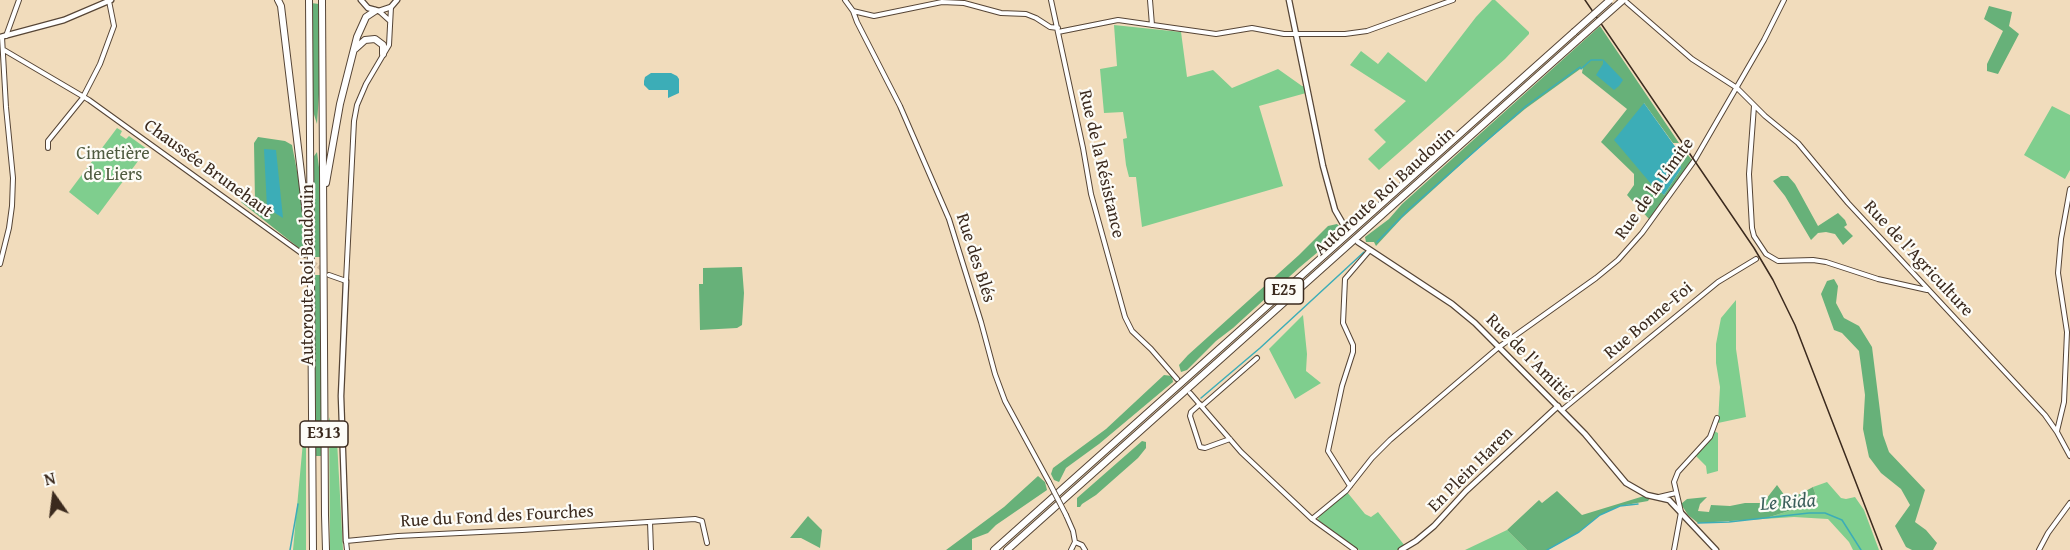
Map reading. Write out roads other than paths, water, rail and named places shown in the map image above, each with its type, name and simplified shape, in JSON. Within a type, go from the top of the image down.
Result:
[{"type":"highway","name":"Autoroute Roi Baudouin","points":[[994,550],[1610,0]]},
{"type":"highway","name":"Autoroute Roi Baudouin","points":[[1007,550],[1623,0]]},
{"type":"highway","points":[[281,2],[306,216],[310,230]]},
{"type":"highway","name":"Autoroute Roi Baudouin","points":[[309,2],[313,550]]},
{"type":"highway","name":"Autoroute Roi Baudouin","points":[[322,2],[326,550]]},
{"type":"highway","points":[[323,192],[327,182],[340,104],[353,52],[364,19],[368,14],[377,11]]},
{"type":"highway","points":[[353,52],[362,41],[373,38],[382,43],[383,54]]},
{"type":"street","points":[[0,264],[9,228],[13,178],[6,107],[3,37],[20,0]]},
{"type":"street","points":[[361,0],[365,6],[377,11],[390,22]]},
{"type":"street","points":[[377,11],[391,7],[398,0]]},
{"type":"street","name":"Rue des Blés","points":[[845,0],[853,11],[900,106],[949,219],[981,322],[994,374],[1005,401],[1066,515],[1075,542]]},
{"type":"street","name":"Rue de la Résistance","points":[[1051,0],[1093,200],[1103,232],[1113,280],[1125,317],[1132,332],[1178,379]]},
{"type":"street","points":[[1150,0],[1152,25]]},
{"type":"street","points":[[1289,0],[1323,166],[1335,210],[1346,229]]},
{"type":"street","points":[[853,11],[885,16],[951,2],[1001,13],[1026,14],[1058,30],[1114,21],[1216,34],[1252,28],[1276,34],[1340,34],[1360,33],[1453,0]]},
{"type":"street","name":"Rue de l'Agriculture","points":[[1623,0],[1692,58],[1737,88],[1754,106],[1798,143],[1848,203],[1927,290],[2032,400],[2057,432],[2070,456]]},
{"type":"street","name":"Rue de la Limite","points":[[1312,519],[1350,486],[1383,446],[1499,347],[1596,278],[1620,258],[1642,233],[1696,159],[1764,40],[1784,0]]},
{"type":"street","points":[[3,37],[64,20],[110,1],[114,26],[100,64],[83,96],[48,141],[48,148]]},
{"type":"street","points":[[347,550],[340,396],[355,113],[371,72],[390,42],[391,7]]},
{"type":"street","name":"Chaussée Brunehaut","points":[[4,50],[83,96],[304,255]]},
{"type":"street","points":[[1754,106],[1749,168],[1752,228],[1754,236],[1766,254],[1778,261],[1826,262],[1878,279],[1927,290]]},
{"type":"street","points":[[2057,432],[2064,402],[2067,332],[2058,273],[2061,238],[2070,189]]},
{"type":"street","name":"Rue de l'Amitié","points":[[1358,242],[1462,312],[1586,434],[1626,483],[1647,495],[1669,500],[1681,512]]},
{"type":"street","points":[[1350,486],[1328,451],[1342,386],[1353,352],[1353,345],[1343,323],[1345,279],[1369,251]]},
{"type":"street","name":"Rue Bonne-Foi","points":[[1560,408],[1710,289],[1756,259]]},
{"type":"street","points":[[329,275],[346,281]]},
{"type":"street","points":[[1230,439],[1204,448],[1200,447],[1190,416],[1191,412],[1257,358]]},
{"type":"street","points":[[1190,393],[1241,452],[1312,519],[1355,550]]},
{"type":"street","name":"En Plein Haren","points":[[1401,550],[1434,526],[1466,490],[1560,408]]},
{"type":"street","points":[[1674,550],[1681,512],[1674,482],[1678,472],[1710,437],[1716,418]]},
{"type":"street","points":[[1658,497],[1676,493]]},
{"type":"street","points":[[2039,550],[2048,532],[2070,503]]},
{"type":"street","points":[[1681,512],[1716,550]]},
{"type":"street","name":"Rue du Fond des Fourches","points":[[346,541],[695,519],[702,521],[707,543]]},
{"type":"street","points":[[650,522],[651,550]]},
{"type":"street","points":[[1071,550],[1075,542],[1082,544],[1085,550]]},
{"type":"water","points":[[1603,59],[1623,80],[1614,90],[1596,75],[1603,64]]},
{"type":"water","points":[[651,73],[671,73],[677,76],[679,93],[668,98],[668,90],[649,90],[644,85],[644,81],[645,77]]},
{"type":"water","points":[[1644,103],[1679,152],[1681,169],[1664,195],[1652,185],[1614,140]]},
{"type":"water","points":[[264,149],[276,150],[283,218],[267,208]]},
{"type":"waterway","points":[[1377,242],[1408,210],[1526,106],[1591,60],[1602,60]]},
{"type":"waterway","points":[[1201,398],[1260,348],[1364,252]]},
{"type":"waterway","points":[[290,550],[298,504]]},
{"type":"waterway","name":"Le Rida","points":[[1547,550],[1579,532],[1600,515],[1620,506],[1638,504]]},
{"type":"waterway","name":"Le Rida","points":[[1698,523],[1825,513],[1842,520],[1861,550]]},
{"type":"tunnel","points":[[304,255],[329,275]]},
{"type":"railway","points":[[1585,0],[1754,248],[1773,280],[1795,325],[1882,550]]},
{"type":"park label","name":"Cimetière de Liers","points":[[113,164]]}]
